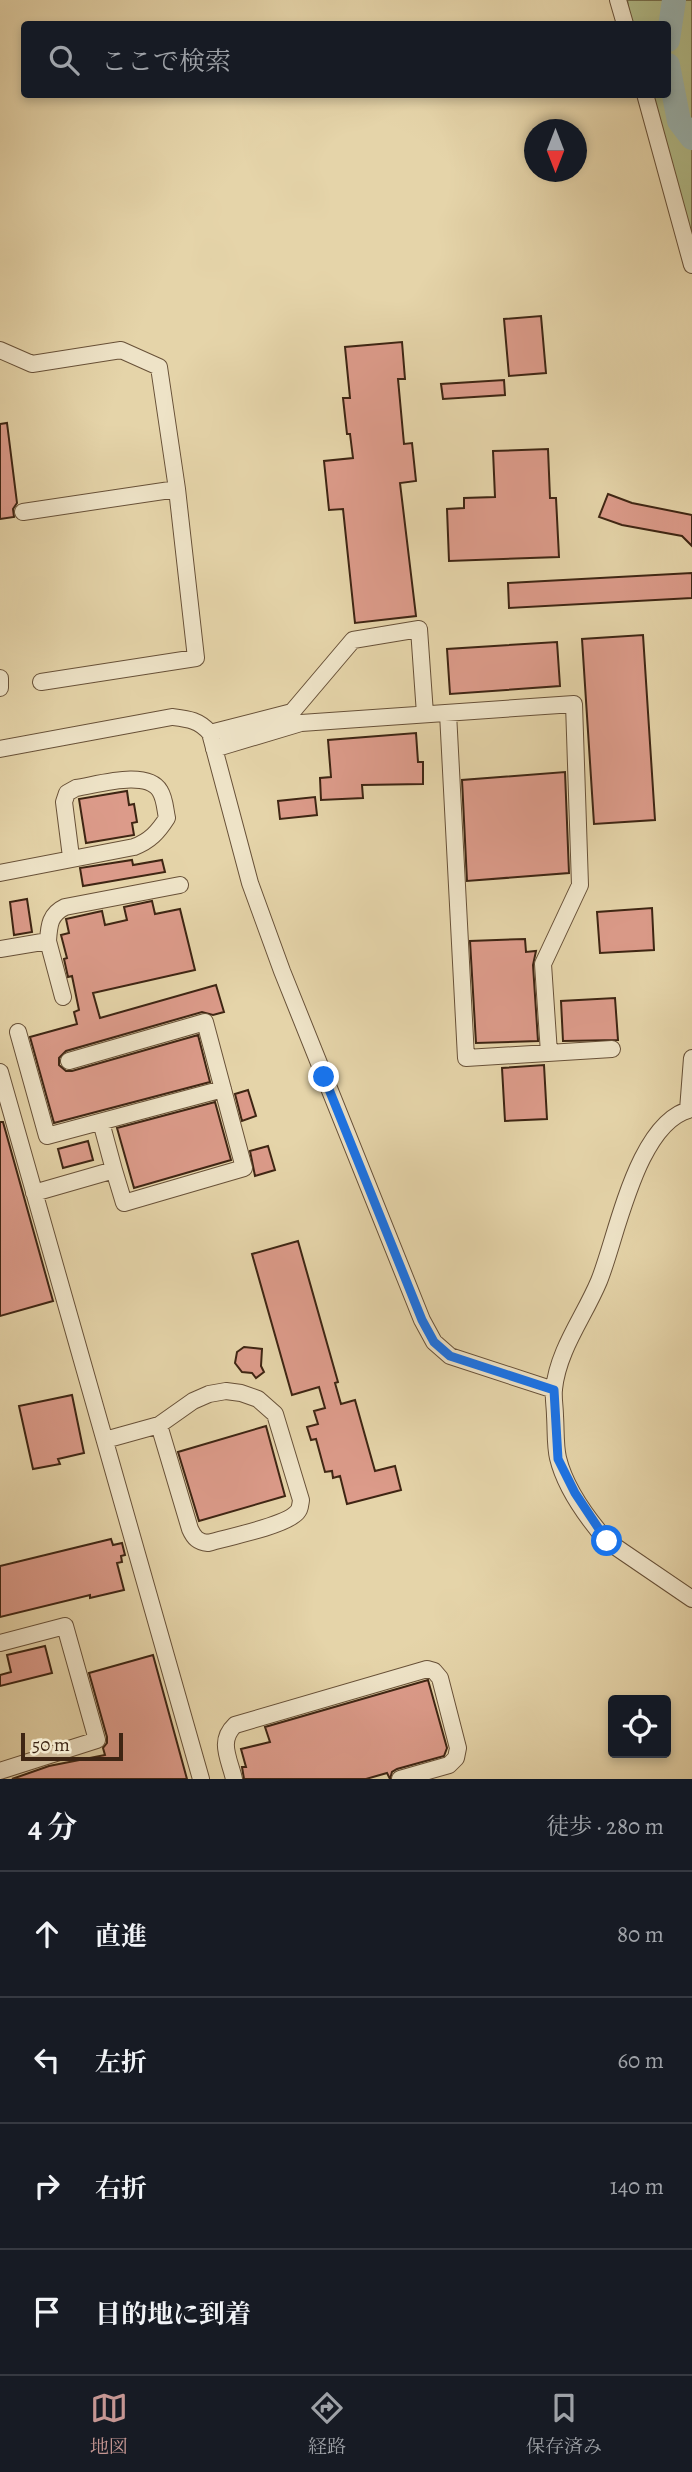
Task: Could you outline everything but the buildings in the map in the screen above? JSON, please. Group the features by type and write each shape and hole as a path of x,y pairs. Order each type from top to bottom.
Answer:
{"street":[{"path":"618,0 624,21"},
{"path":"646,98 692,265"},
{"path":"0,349 32,364 121,350 159,367 177,489 197,658 41,682"},
{"path":"23,512 177,489"},
{"path":"212,741 292,712 352,640 419,629 425,714"},
{"path":"0,678 0,688"},
{"path":"212,741 302,723 574,704 580,885 543,964 549,1052"},
{"path":"448,713 466,1058 612,1049"},
{"path":"0,749 172,717 191,719 204,725 212,741 254,895 422,1320 434,1342 450,1356 554,1390"},
{"path":"0,873 134,847 146,842 160,830 167,818 160,789 149,781 135,779 76,788 67,793 64,802 71,858"},
{"path":"62,997 48,941 49,925 56,912 65,907 180,885"},
{"path":"0,949 48,941"},
{"path":"69,1062 205,1023 244,1168 124,1203 101,1122"},
{"path":"18,1032 47,1136 223,1089"},
{"path":"692,1058 690,1110 682,1111 665,1125 636,1169 598,1282 578,1319 558,1368 554,1390 558,1459 597,1530 607,1541 692,1599"},
{"path":"0,1072 201,1779"},
{"path":"34,1193 114,1170"},
{"path":"104,1440 159,1425 192,1401 209,1394 226,1391 241,1393 258,1399 275,1414 301,1500 300,1509 293,1516 281,1521 208,1543 201,1542 194,1537 190,1529 159,1425"},
{"path":"0,1643 65,1626 97,1740 0,1770"},
{"path":"234,1779 225,1744 227,1733 235,1725 427,1670 434,1671 440,1678 455,1736 458,1748 456,1758 449,1765 400,1779"}],"green space":[{"path":"627,0 692,0 692,255 641,98 671,98 671,21 630,21"}],"waterway":[{"path":"671,21 674,0"},
{"path":"671,80 679,121 692,138"}],"route":[{"path":"324,1077 422,1320 434,1342 450,1356 554,1390 558,1459 597,1530 607,1541"}]}
